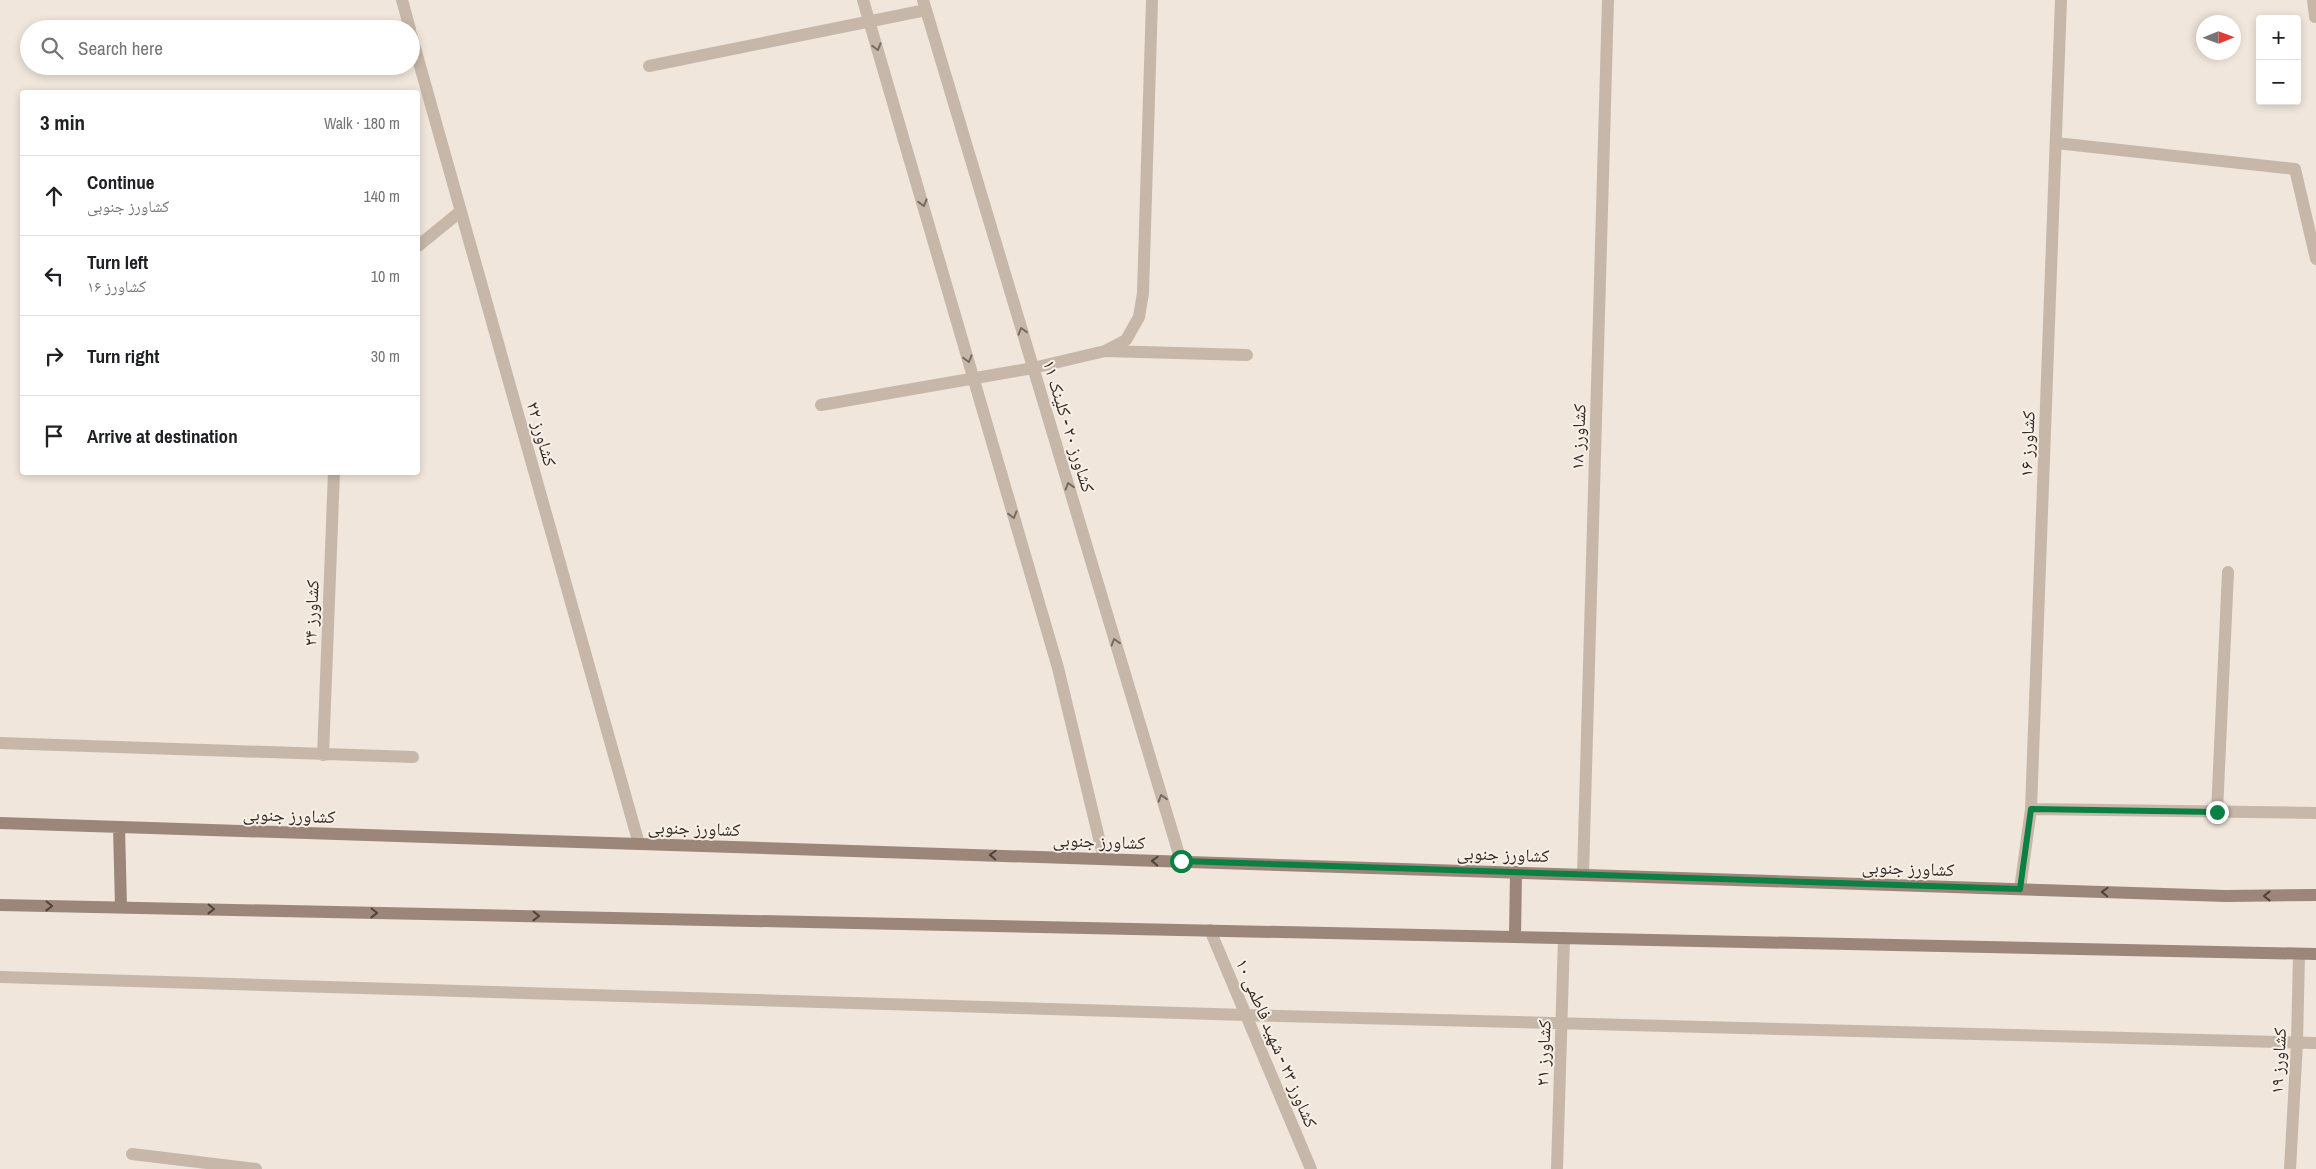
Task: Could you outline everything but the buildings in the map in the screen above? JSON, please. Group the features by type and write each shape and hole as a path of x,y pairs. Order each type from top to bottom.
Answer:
{"main road":[{"name":"کشاورز جنوبی","path":"0,823 2226,896 2316,895"},
{"path":"119,826 121,907"},
{"path":"1516,872 1516,937"},
{"path":"0,905 2316,954"}],"street":[{"path":"402,0 408,20"},
{"path":"863,0 1058,668 1104,859"},
{"path":"1105,352 1126,340 1138,317 1143,293 1152,0"},
{"name":"کشاورز ۱۸","path":"1583,875 1608,0"},
{"name":"کشاورز ۱۶","path":"2020,889 2031,809 2061,0"},
{"path":"2313,0 2315,17"},
{"path":"649,66 870,21 924,5"},
{"name":"کشاورز ۲۰ - کلینک ۱۱","path":"924,5 1181,861"},
{"name":"کشاورز ۲۲","path":"420,66 639,844"},
{"path":"2056,143 2295,169 2316,259"},
{"path":"420,244 461,211"},
{"path":"821,406 1033,368 1105,352 1247,355"},
{"name":"کشاورز ۲۴","path":"323,755 334,475"},
{"path":"2217,812 2228,572"},
{"path":"0,743 412,757"},
{"path":"2031,809 2316,813"},
{"name":"کشاورز ۲۳ - شهید فاطمی ۱۰","path":"1210,930 1311,1169"},
{"name":"کشاورز ۲۱","path":"1557,1169 1564,938"},
{"name":"کشاورز ۱۹","path":"2290,1169 2297,1043 2299,954"},
{"path":"0,977 1246,1015 2316,1043"},
{"path":"132,1154 256,1169"}],"route":[{"path":"1181,861 2020,889 2031,809 2217,812"}]}
